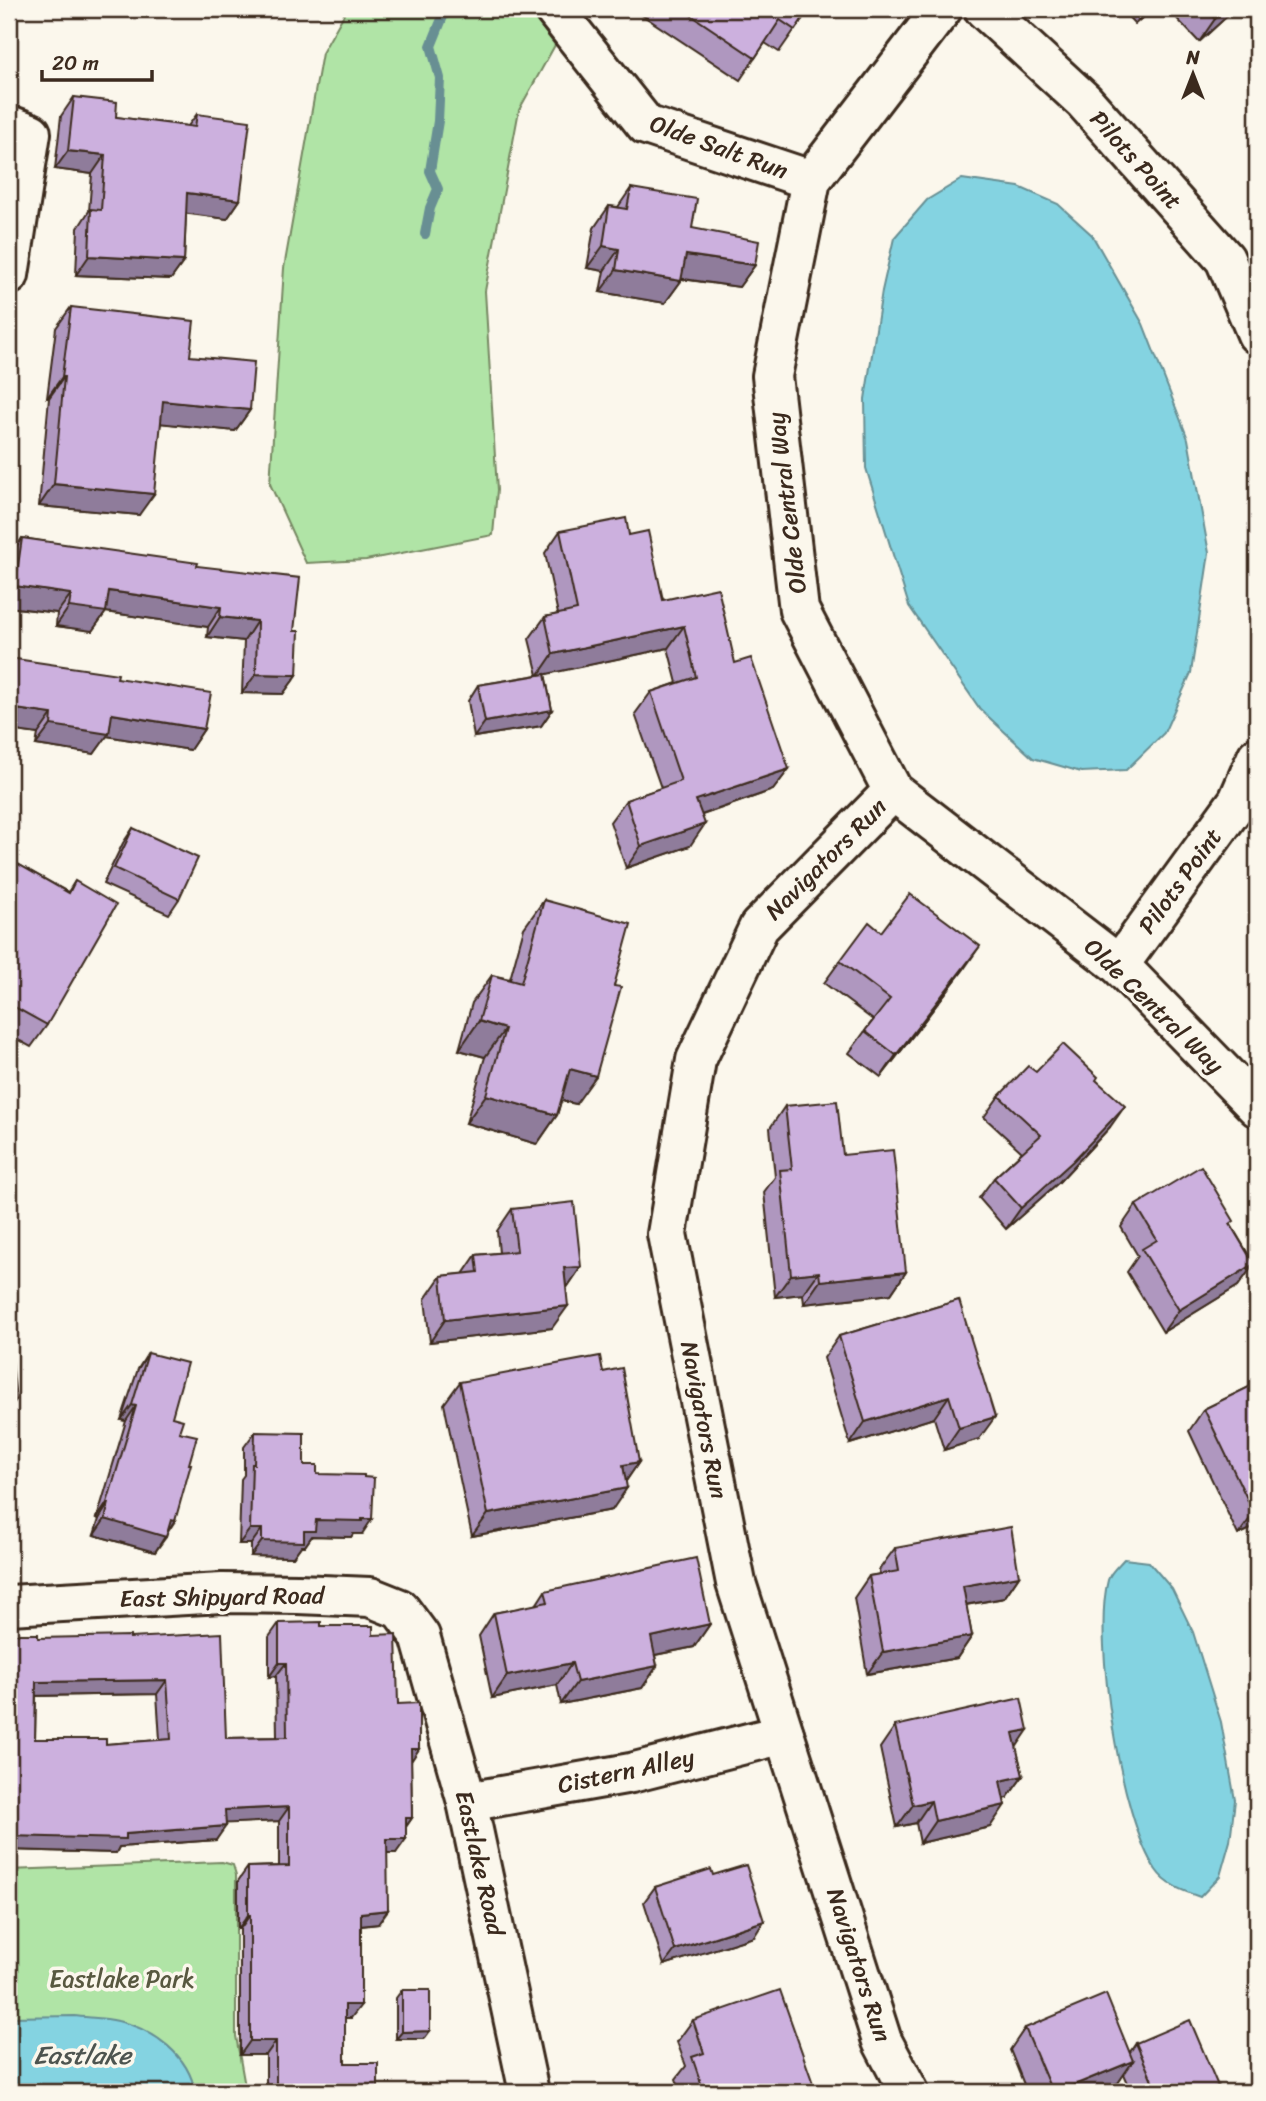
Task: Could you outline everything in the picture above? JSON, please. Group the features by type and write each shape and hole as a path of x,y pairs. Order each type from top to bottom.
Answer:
{"street":[{"name":"Olde Salt Run","path":"554,9 646,125 811,180"},
{"name":"Olde Central Way","path":"942,9 811,180 772,376 799,610 893,791 1119,965 1257,1107"},
{"name":"Pilots Point","path":"984,9 1084,101 1225,258 1257,334"},
{"path":"9,125 31,132 9,275"},
{"name":"Pilots Point","path":"1119,965 1238,801 1257,757"},
{"name":"Navigators Run","path":"893,791 759,927 696,1059 667,1234 736,1583 882,2041 909,2092"},
{"name":"East Shipyard Road","path":"9,1605 222,1593 370,1597 400,1609 421,1636"},
{"name":"Eastlake Road","path":"421,1636 467,1802 529,2092"},
{"name":"Cistern Alley","path":"467,1802 631,1773 784,1734"}],"green space":[{"path":"347,9 528,9 555,45 519,110 485,291 497,490 493,535 366,560 306,563 270,484 284,268 322,53"},
{"name":"Eastlake Park","path":"222,1862 233,1865 236,1875 236,2036 246,2092 9,2092 9,1870"}],"water":[{"path":"962,179 1019,187 1058,204 1092,235 1143,324 1188,439 1209,553 1191,673 1164,733 1126,770 1081,772 1033,758 980,709 909,606 866,468 865,399 882,291 894,238 927,200"},
{"path":"1124,1559 1149,1562 1172,1589 1193,1632 1221,1722 1235,1800 1230,1841 1220,1876 1200,1897 1170,1884 1156,1870 1143,1846 1121,1772 1107,1685 1104,1607 1109,1577"},
{"name":"Eastlake","path":"74,2016 118,2021 156,2037 177,2055 185,2066 195,2092 9,2092 9,2017"}],"building":[{"path":"682,9 809,9 795,30 780,20 755,58"},
{"path":"1205,9 1226,9 1215,19"},
{"path":"74,97 117,102 116,117 195,127 197,114 250,121 240,200 187,193 184,261 89,256 91,209 101,210 105,155 68,151"},
{"path":"631,188 697,199 692,228 759,241 755,265 686,255 681,281 616,270 619,249 603,246 609,206 627,209"},
{"path":"71,307 194,321 190,356 254,362 250,410 163,401 154,494 54,484 62,377"},
{"path":"626,518 629,535 648,531 663,600 718,588 735,663 751,658 789,769 696,800 705,824 641,846 626,800 681,781 651,692 696,677 684,626 553,654 545,617 577,610 560,531"},
{"path":"22,538 198,563 197,566 300,578 294,631 299,631 297,675 256,674 257,621 220,617 221,607 109,591 106,612 69,607 71,594 15,586"},
{"path":"9,658 118,674 117,678 211,693 204,729 112,714 109,734 51,725 52,714 9,708"},
{"path":"545,674 552,710 485,722 478,685"},
{"path":"133,828 198,858 179,899 114,868"},
{"path":"9,859 69,893 75,881 116,905 47,1025 9,1004"},
{"path":"910,894 980,946 896,1055 865,1031 890,999 840,961 869,922 881,932"},
{"path":"544,900 631,924 614,986 621,987 596,1076 570,1069 557,1115 486,1095 505,1029 479,1021 492,975 521,983"},
{"path":"1063,1044 1098,1077 1096,1080 1125,1106 1073,1161 1021,1208 994,1178 1041,1135 999,1096 1028,1066 1036,1072"},
{"path":"837,1101 843,1155 893,1150 906,1272 820,1281 819,1272 791,1275 780,1170 792,1169 785,1106"},
{"path":"1201,1166 1234,1221 1230,1224 1254,1264 1179,1310 1142,1249 1157,1240 1136,1205"},
{"path":"574,1202 581,1267 564,1268 568,1306 445,1320 441,1276 478,1272 476,1255 517,1251 512,1209"},
{"path":"959,1300 995,1417 959,1428 949,1396 865,1422 839,1336"},
{"path":"148,1353 187,1363 172,1417 183,1420 179,1432 197,1436 175,1521 171,1520 166,1537 105,1519 107,1503 136,1406 132,1405"},
{"path":"600,1356 603,1372 622,1368 639,1462 623,1465 627,1488 488,1514 460,1382"},
{"path":"12,1360 16,1400 9,1401 9,1361"},
{"path":"1257,1383 1257,1511 1254,1513 1204,1409"},
{"path":"255,1432 304,1433 304,1465 317,1465 317,1474 364,1475 374,1478 372,1519 316,1520 315,1531 304,1531 304,1542 262,1541 262,1529 250,1529"},
{"path":"1011,1527 1019,1576 963,1586 972,1636 883,1652 869,1576 899,1571 895,1548"},
{"path":"696,1558 710,1624 651,1637 657,1666 577,1682 572,1663 507,1676 494,1613 548,1602 545,1591"},
{"path":"321,1622 321,1626 373,1626 373,1635 396,1634 398,1704 419,1703 419,1749 411,1749 412,1818 406,1818 406,1839 387,1839 388,1910 361,1913 361,2005 345,2005 345,2063 378,2063 378,2092 276,2092 276,2041 250,2041 248,1867 289,1866 289,1807 225,1810 226,1826 126,1834 126,1839 9,1836 9,1634 38,1634 38,1638 130,1638 222,1633 226,1738 287,1737 286,1663 279,1663 279,1623","holes":["167,1680 171,1739 106,1744 106,1739 35,1739 36,1682"]},
{"path":"1021,1698 1028,1730 1013,1733 1023,1776 1000,1781 1005,1805 935,1821 931,1801 913,1805 895,1726"},
{"path":"746,1865 764,1921 675,1950 655,1887 711,1869 713,1875"},
{"path":"402,1990 430,1990 430,2031 402,2032"},
{"path":"780,1990 816,2092 704,2092 692,2057 704,2053 693,2020"},
{"path":"1106,1994 1133,2061 1052,2092 1025,2028"},
{"path":"1190,2020 1218,2086 1203,2092 1157,2092 1136,2043"},
{"path":"627,2086 630,2092 613,2092"}],"waterway":[{"path":"425,234 430,208 438,189 430,171 438,121 440,78 431,46 446,9"}]}
